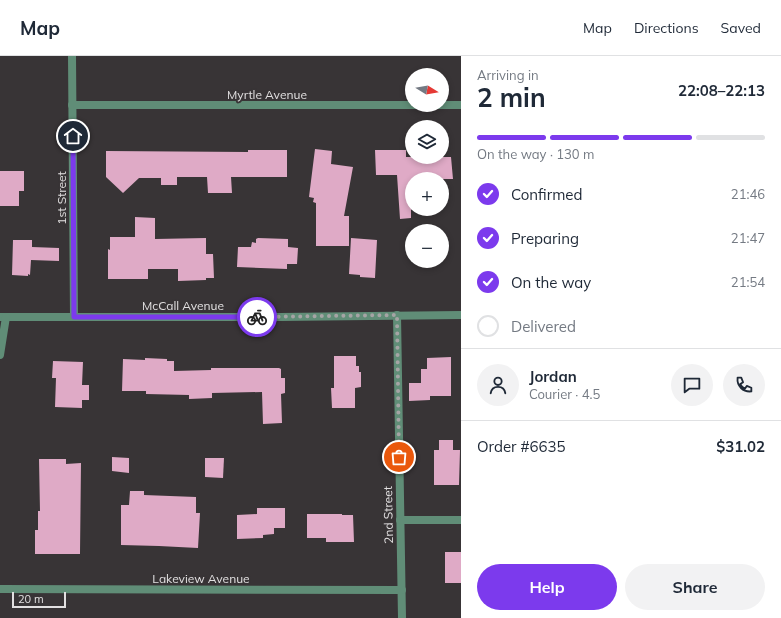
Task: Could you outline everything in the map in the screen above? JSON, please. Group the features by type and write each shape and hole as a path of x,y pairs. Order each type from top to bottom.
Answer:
{"street":[{"name":"1st Street","path":"72,56 74,317"},
{"name":"Myrtle Avenue","path":"72,105 461,105"},
{"name":"2nd Street","path":"397,315 402,618"},
{"name":"McCall Avenue","path":"3,317 280,317 461,315"},
{"path":"0,355 3,317"},
{"path":"400,520 461,520"},
{"name":"Lakeview Avenue","path":"0,589 402,590"}],"building":[{"path":"315,149 332,151 331,164 353,167 344,216 349,216 349,246 316,246 316,203 313,202 314,198 309,197"},
{"path":"248,150 287,150 287,177 231,177 232,193 208,193 207,177 177,177 177,185 161,185 161,178 139,178 123,193 106,177 106,151 248,152"},
{"path":"375,150 405,150 405,164 449,164 449,157 451,157 453,179 449,179 449,172 405,172 405,216 411,216 411,218 400,219 397,175 376,175"},
{"path":"0,171 24,171 24,191 19,191 19,206 0,206"},
{"path":"135,217 155,218 155,239 206,238 206,254 213,254 214,278 206,278 206,280 178,281 178,269 148,269 148,279 108,279 108,249 110,250 110,237 135,237"},
{"path":"351,238 377,240 375,278 360,277 360,275 349,274"},
{"path":"256,239 288,239 288,247 298,248 297,264 287,264 287,269 237,267 238,247 251,247 252,242 256,243"},
{"path":"13,240 32,240 32,247 59,248 59,261 31,260 30,275 12,275"},
{"path":"334,356 356,356 356,366 359,366 359,372 361,372 361,387 355,388 355,408 332,408 331,388 334,388"},
{"path":"451,357 451,396 430,396 430,400 409,401 409,383 421,383 421,369 427,369 427,358"},
{"path":"145,358 167,359 167,361 174,361 174,371 211,370 211,368 279,368 281,369 281,378 285,378 285,393 281,394 282,423 263,424 262,392 212,393 212,398 189,399 189,395 146,394 146,391 122,391 123,359 145,360"},
{"path":"53,361 83,362 82,385 89,385 89,400 82,400 82,408 55,407 56,378 52,378"},
{"path":"439,440 453,440 453,450 460,450 459,485 434,485 434,450 439,450"},
{"path":"112,457 129,458 129,473 112,471"},
{"path":"205,458 224,458 223,478 205,477"},
{"path":"39,459 66,459 66,464 81,463 80,554 35,554 35,530 38,530 38,511 40,511"},
{"path":"130,491 144,491 144,495 196,497 196,513 200,513 198,548 121,545 121,505 129,505"},
{"path":"257,508 285,508 285,528 274,528 274,534 263,535 263,538 237,539 237,515 257,514"},
{"path":"307,514 353,515 354,542 326,542 326,538 307,538"},
{"path":"445,552 461,552 461,583 445,583"}],"way so far":[{"path":"257,317 397,315 399,457"}],"route":[{"path":"73,136 74,317 257,317"}]}
